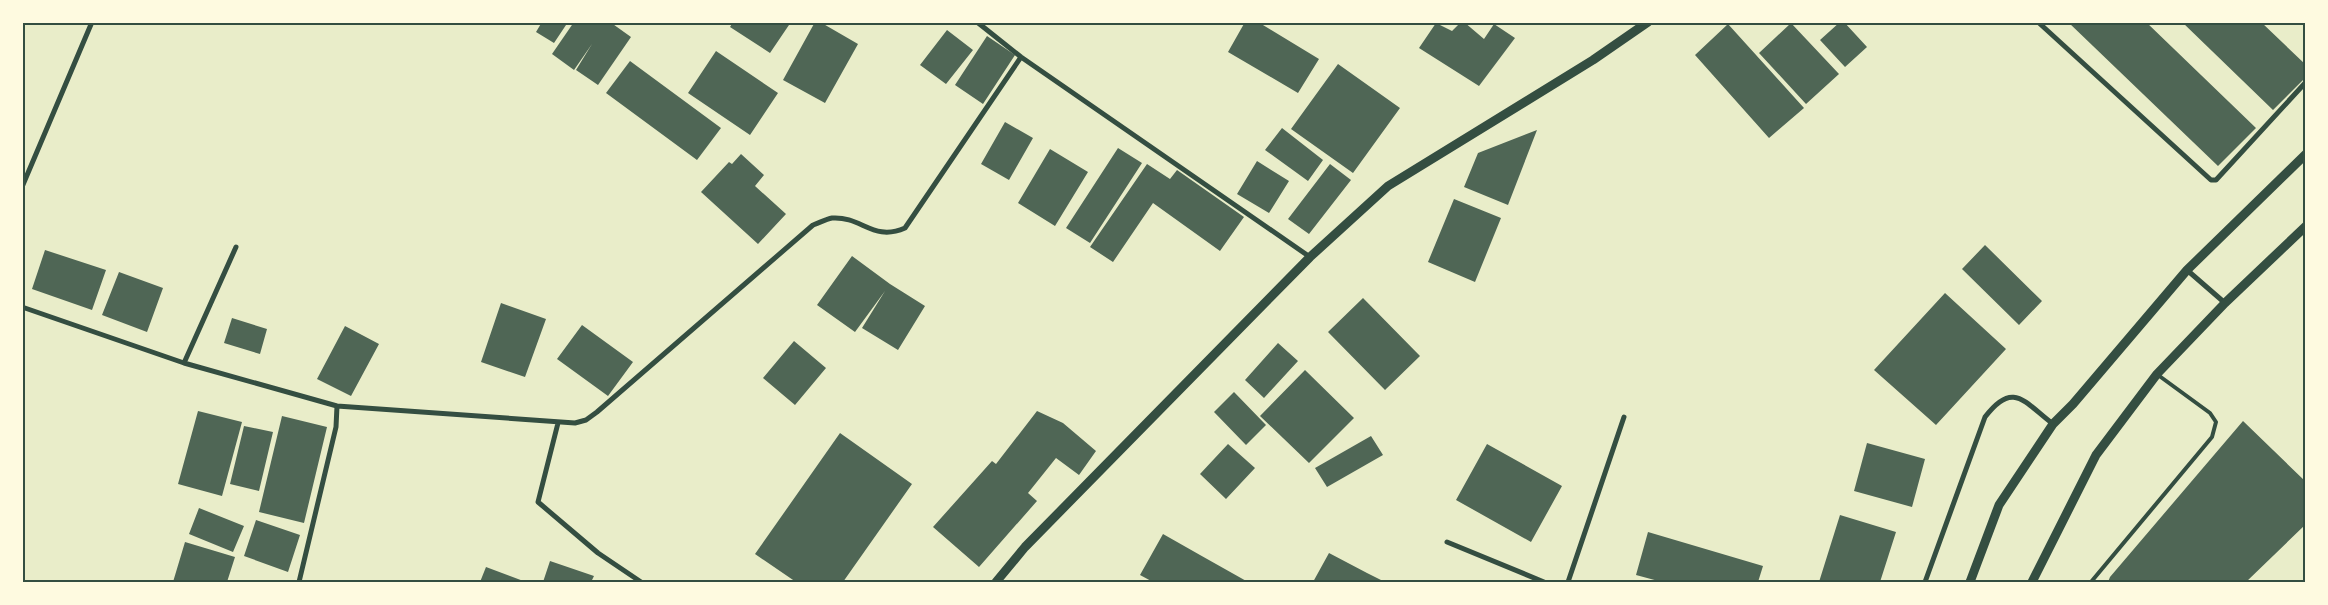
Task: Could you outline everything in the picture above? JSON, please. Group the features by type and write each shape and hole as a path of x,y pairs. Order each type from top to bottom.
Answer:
{"street":[{"path":"22,187 92,22"},
{"path":"977,22 1021,57 1310,257"},
{"path":"996,582 1025,547 1310,257 1388,186 1593,60 1648,22"},
{"path":"2038,22 2214,181 2306,82"},
{"path":"22,307 184,363 337,406 575,423 586,420 597,412 813,225 831,218 846,219 879,232 892,234 905,228 1021,57"},
{"path":"1970,582 1999,505 2053,424 2073,404 2187,270 2306,154"},
{"path":"2032,582 2096,455 2157,374 2225,303 2306,226"},
{"path":"184,363 236,247"},
{"path":"2187,270 2225,303"},
{"path":"1926,582 1985,417 1996,403 2006,396 2019,397 2053,424"},
{"path":"299,582 336,427 337,406"},
{"path":"1568,582 1624,417"},
{"path":"558,423 538,502 598,554 642,582"},
{"path":"1447,542 1544,582"}],"lane":[{"path":"2091,582 2212,437 2216,422 2210,413 2157,374"}],"building":[{"path":"542,22 568,22 554,43 536,32"},
{"path":"574,22 610,22 631,37 598,85 576,70 592,44 574,70 552,54"},
{"path":"733,22 791,22 770,53 730,27"},
{"path":"815,22 820,22 858,44 825,103 783,80"},
{"path":"1245,22 1258,22 1319,59 1298,93 1228,52"},
{"path":"1461,22 1464,22 1484,39 1494,24 1515,38 1479,86 1419,48 1436,23 1452,31"},
{"path":"1840,22 1844,22 1867,47 1845,67 1820,40"},
{"path":"2068,22 2146,22 2256,128 2218,166"},
{"path":"2182,22 2261,22 2306,65 2306,77 2273,110"},
{"path":"1791,23 1839,74 1806,104 1759,53"},
{"path":"1728,24 1804,108 1769,138 1695,55"},
{"path":"947,30 973,50 946,84 920,65"},
{"path":"987,36 1015,55 983,104 955,85"},
{"path":"716,51 778,93 750,135 688,93"},
{"path":"630,61 721,128 697,160 606,93"},
{"path":"1338,64 1400,108 1353,173 1291,129"},
{"path":"1005,122 1033,138 1009,180 981,164"},
{"path":"1282,128 1323,160 1308,181 1265,150"},
{"path":"1537,130 1508,205 1464,187 1478,153"},
{"path":"1118,148 1142,163 1090,243 1066,228"},
{"path":"1050,149 1088,172 1055,226 1018,203"},
{"path":"741,154 764,175 755,186 786,214 758,244 701,192 729,162 732,164"},
{"path":"1257,161 1289,181 1269,213 1237,194"},
{"path":"1147,164 1170,179 1177,170 1244,217 1220,251 1153,203 1113,262 1090,247"},
{"path":"1330,164 1351,180 1309,234 1288,219"},
{"path":"1454,199 1501,218 1475,282 1428,262"},
{"path":"1985,245 2042,301 2019,325 1962,269"},
{"path":"45,250 106,270 92,310 32,289"},
{"path":"852,256 890,284 925,306 898,350 862,328 885,291 855,332 817,305"},
{"path":"119,272 163,288 147,332 102,315"},
{"path":"1945,293 2006,349 1936,425 1874,370"},
{"path":"1363,298 1420,356 1385,390 1328,332"},
{"path":"501,303 546,319 525,377 481,362"},
{"path":"232,318 267,329 260,354 224,343"},
{"path":"582,325 633,362 608,396 557,359"},
{"path":"345,326 379,344 351,396 317,379"},
{"path":"794,341 826,368 795,405 763,378"},
{"path":"1278,343 1298,361 1264,398 1245,380"},
{"path":"1305,370 1354,418 1309,463 1260,416"},
{"path":"1234,392 1266,425 1246,445 1214,412"},
{"path":"198,411 242,422 222,496 178,484"},
{"path":"1037,411 1063,423 1096,451 1079,475 1056,458 1028,493 1037,501 979,567 933,527 992,461 996,464"},
{"path":"282,416 327,427 304,523 259,512"},
{"path":"2243,421 2306,482 2306,524 2246,582 2108,582 2110,577"},
{"path":"244,426 273,432 259,491 230,484"},
{"path":"840,433 912,484 843,582 796,582 755,554"},
{"path":"1371,436 1383,455 1327,487 1315,468"},
{"path":"1867,443 1925,459 1912,507 1854,491"},
{"path":"1228,444 1255,468 1226,499 1200,474"},
{"path":"1487,444 1562,486 1531,542 1456,500"},
{"path":"199,508 244,526 233,552 189,534"},
{"path":"1840,515 1896,532 1880,582 1819,582"},
{"path":"256,520 300,535 288,572 244,556"},
{"path":"1648,532 1763,566 1758,582 1662,582 1636,575"},
{"path":"1163,534 1248,582 1153,582 1140,575"},
{"path":"185,542 235,557 227,582 173,582"},
{"path":"1329,553 1367,573 1385,582 1313,582"},
{"path":"550,561 594,576 591,582 543,582"},
{"path":"486,567 526,582 480,582"}]}
